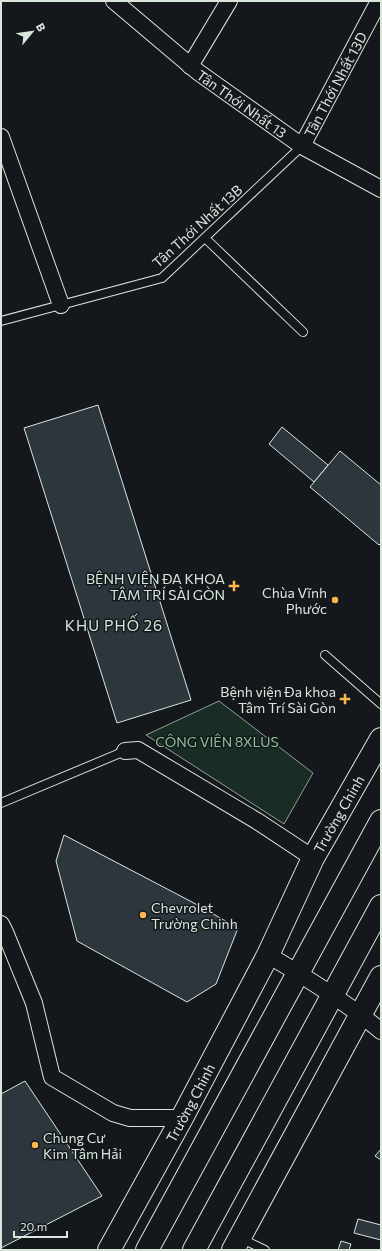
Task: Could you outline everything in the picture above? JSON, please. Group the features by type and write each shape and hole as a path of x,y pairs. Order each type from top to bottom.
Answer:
{"main road":[{"name":"Trường Chinh","path":"109,1250 182,1118 268,955 313,858 381,739"},
{"path":"147,1250 381,821"},
{"path":"194,1250 381,906"},
{"path":"236,1244 381,977"}],"street":[{"name":"Tân Thới Nhất 13","path":"114,1 190,66 302,146 381,189"},
{"path":"190,66 229,1"},
{"name":"Tân Thới Nhất 13D","path":"302,146 373,18 379,1"},
{"path":"1,137 62,305"},
{"path":"125,751 138,750 257,820 313,858"},
{"path":"1,924 6,932 34,1003 52,1077 113,1113 130,1118 182,1118"},
{"path":"268,955 333,995 361,1014 381,1031"}],"lane":[{"name":"Tân Thới Nhất 13B","path":"1,321 162,278 302,146"},
{"path":"205,238 303,332"},
{"path":"325,655 381,704"},
{"path":"1,803 125,751"},
{"path":"236,1244 265,1250"}],"green space":[{"name":"CÔNG VIÊN 8XLUS","path":"219,701 313,773 284,824 146,735"}],"building":[{"path":"98,405 191,700 117,723 24,428"},
{"path":"282,427 328,465 314,482 269,444"},
{"path":"340,451 381,485 381,543 379,545 310,487"},
{"name":"Chevrolet Trường Chinh","path":"64,835 192,902 238,928 216,984 187,1002 77,941 56,861"},
{"name":"Chung Cư Kim Tâm Hải","path":"25,1081 102,1196 1,1248 1,1094"},
{"path":"381,1149 381,1160 375,1156"},
{"path":"358,1219 381,1225 381,1240 354,1233"},
{"path":"341,1241 351,1244 349,1250 338,1250"}],"place":[{"name":"BỆNH VIỆN ĐA KHOA TÂM TRÍ SÀI GÒN","path":"234,586"},
{"name":"Chùa Vĩnh Phước","path":"335,600"},
{"name":"Bệnh viện Đa khoa Tâm Trí Sài Gòn","path":"345,699"},
{"name":"Chevrolet Trường Chinh","path":"143,915"},
{"name":"Chung Cư Kim Tâm Hải","path":"35,1145"}],"district":[{"name":"KHU PHỐ 26","path":"114,625"}]}
